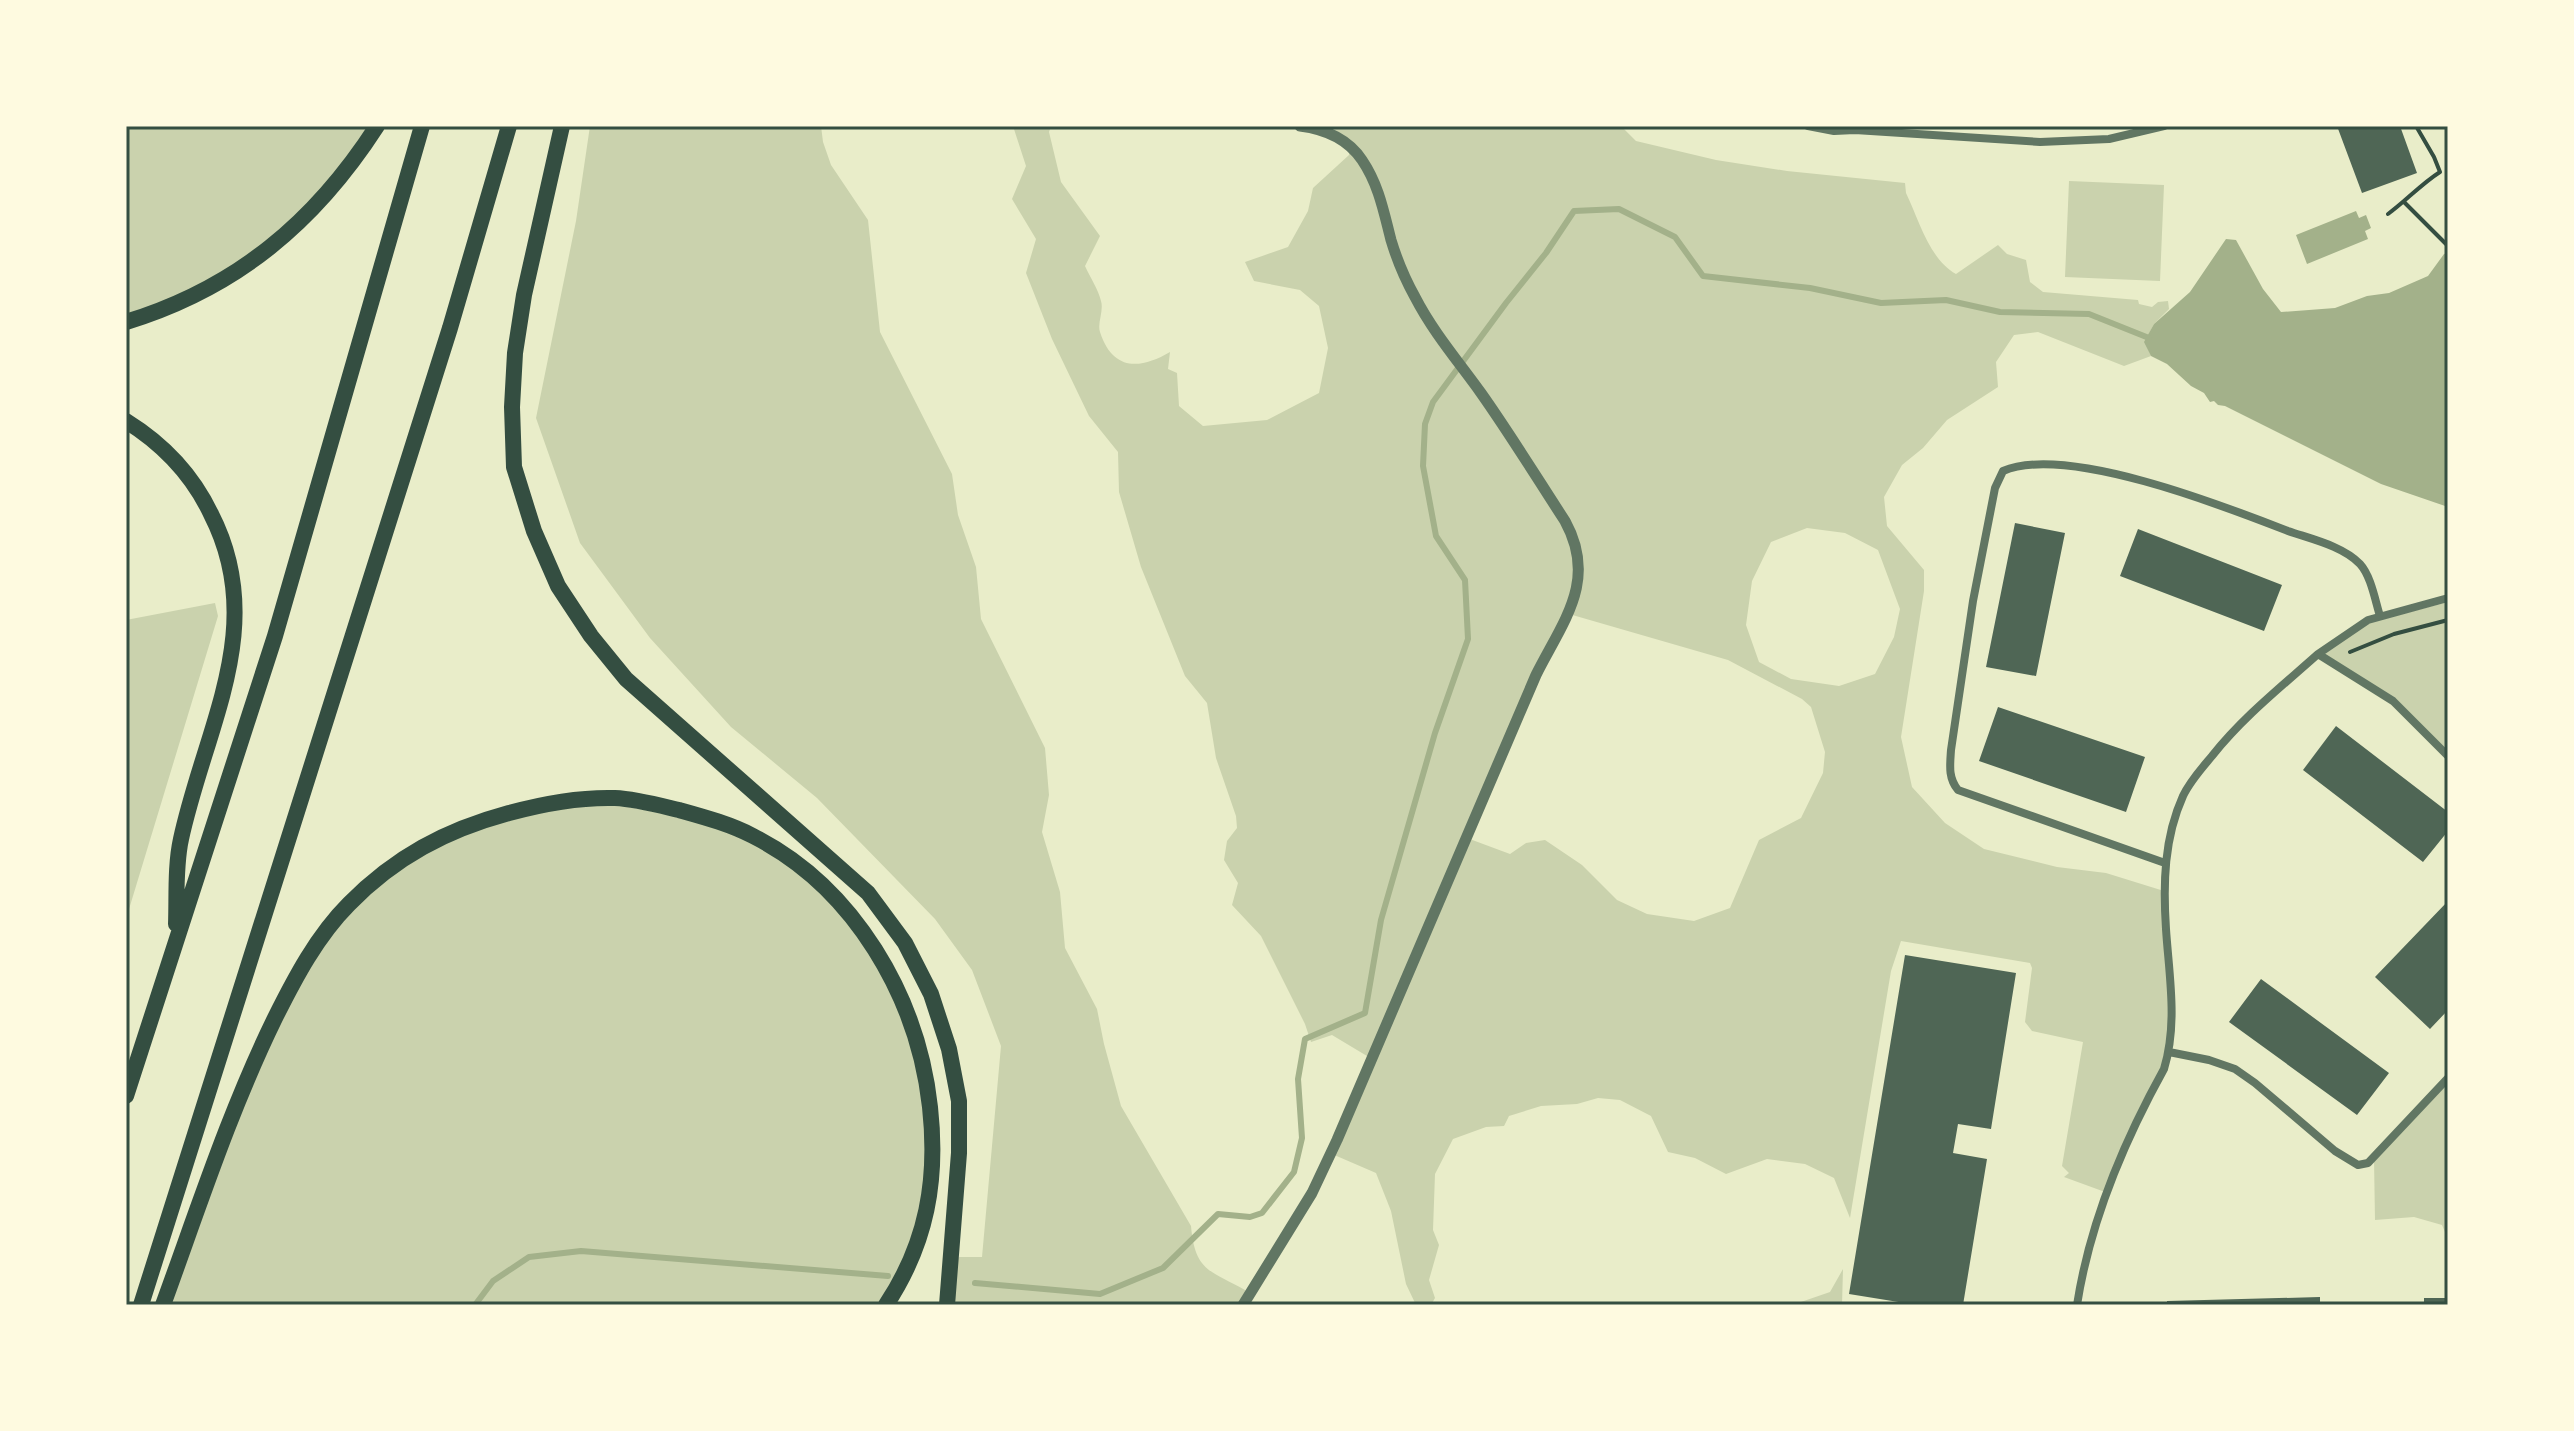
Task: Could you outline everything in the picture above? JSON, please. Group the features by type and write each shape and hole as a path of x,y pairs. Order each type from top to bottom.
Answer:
{"highway":[{"path":"126,322 198,293 282,240 317,207 353,164 377,126"},
{"path":"126,1096 275,636 422,126"},
{"path":"141,1305 450,328 509,126"},
{"path":"562,126 524,295 515,353 512,407 514,467 534,531 558,586 591,636 626,679 868,893 905,943 931,994 949,1049 959,1101 959,1153 947,1305"},
{"path":"126,421 164,449 200,491 221,532 236,592 228,676 180,841 174,947"},
{"path":"163,1305 261,1048 305,961 348,904 405,857 446,834 529,807 616,798 709,818 753,836 788,858 825,888 861,929 892,976 916,1034 927,1084 934,1144 930,1198 916,1248 886,1305"}],"street":[{"path":"1243,1305 1312,1193 1337,1140 1536,675 1560,632 1579,577 1578,554 1572,535 1522,454 1426,318 1403,274 1383,205 1361,158 1349,145 1334,136 1300,126"},
{"path":"1808,126 1834,131 2040,142 2109,139 2164,126"},
{"path":"2165,863 1958,790 1953,783 1951,750 1973,601 1995,488 2003,471 2032,463 2135,478 2264,521 2346,553 2362,566 2380,616"},
{"path":"2077,1305 2096,1218 2110,1179 2164,1069 2169,1052 2172,1014 2164,902 2165,863 2183,796 2198,772 2232,732 2273,691 2342,636 2380,616 2448,598"},
{"path":"2318,654 2393,701 2448,756"},
{"path":"2169,1052 2235,1069 2335,1151 2358,1165 2368,1163 2448,1078"}],"path":[{"path":"2388,214 2431,176 2440,172 2416,126"},
{"path":"2404,202 2448,246"},
{"path":"2350,652 2394,634 2448,620"}],"shaded area":[{"path":"126,126 377,126 278,244 126,323"},
{"path":"590,126 821,126 831,165 868,220 880,332 952,474 958,515 976,567 981,619 1045,748 1049,795 1042,832 1060,892 1065,948 1097,1009 1121,1106 1191,1226 1200,1261 1213,1273 1249,1294 1243,1305 951,1305 957,1260 959,1257 982,1257 1001,1046 972,970 935,919 817,798 731,727 650,638 580,543 536,418 576,221"},
{"path":"1013,126 1051,126 1049,132 1061,182 1100,236 1085,266 1101,301 1099,328 1106,345 1112,354 1129,363 1149,362 1170,352 1168,369 1177,373 1179,406 1203,426 1267,420 1319,393 1328,348 1319,306 1300,290 1254,281 1245,262 1288,247 1308,211 1313,188 1349,155 1349,151 1327,133 1328,126 1621,126 1636,141 1716,160 1905,183 1906,193 1932,249 1956,274 1998,245 2007,254 2026,260 2030,282 2043,292 2138,300 2139,304 2152,307 2158,302 2168,301 2169,309 2154,324 2145,342 2151,356 2124,366 2038,332 2014,335 1996,362 1998,387 1947,420 1923,448 1902,465 1884,497 1887,526 1924,570 1924,591 1901,737 1912,787 1945,823 1984,849 2057,867 2106,873 2164,891 2171,1000 2169,1054 2105,1192 2064,1177 2069,1173 2062,1166 2083,1042 2032,1031 2025,1022 2032,968 2030,963 1901,941 1891,971 1850,1218 1834,1178 1805,1164 1767,1159 1726,1174 1695,1158 1668,1152 1651,1116 1620,1100 1598,1098 1577,1104 1541,1106 1509,1116 1504,1126 1486,1127 1453,1139 1435,1174 1433,1230 1439,1245 1429,1280 1435,1298 1431,1305 1416,1305 1406,1284 1391,1211 1376,1173 1332,1154 1370,1061 1367,1056 1332,1035 1311,1042 1261,936 1232,905 1238,883 1224,860 1227,841 1237,828 1236,816 1216,758 1207,703 1185,676 1141,567 1119,492 1118,452 1089,416 1052,339 1026,273 1036,239 1012,199 1026,166","holes":["1807,528 1845,533 1878,550 1900,609 1894,637 1875,674 1839,686 1791,679 1759,662 1746,625 1752,581 1771,542","1569,614 1728,660 1802,699 1811,707 1825,752 1823,773 1801,818 1759,840 1730,908 1694,921 1647,914 1617,900 1582,865 1545,840 1526,843 1510,854 1467,838"]},
{"path":"2069,181 2164,185 2160,281 2065,277"},
{"path":"2356,211 2359,218 2366,215 2371,228 2365,231 2368,239 2307,264 2296,235"},
{"path":"2226,239 2236,240 2263,289 2281,312 2335,308 2367,296 2389,293 2428,276 2448,253 2448,507 2381,484 2225,406 2210,402 2204,393 2191,386 2167,364 2151,356 2144,342 2154,324 2190,292"},
{"path":"2448,602 2448,757 2395,704 2322,652 2364,624"},
{"path":"215,603 218,616 126,919 126,620"},
{"path":"588,799 727,826 814,880 891,973 929,1109 925,1196 919,1221 895,1285 881,1305 164,1305 255,1060 297,978 371,883 455,828"},
{"path":"2448,1080 2448,1239 2442,1225 2414,1217 2375,1220 2374,1159"},
{"path":"1843,1269 1842,1305 1769,1305 1798,1303 1830,1292"}],"building":[{"path":"2337,126 2400,126 2417,173 2362,193"},
{"path":"2015,523 2065,533 2036,676 1986,667"},
{"path":"2138,529 2282,585 2264,631 2120,576"},
{"path":"1998,707 2145,757 2126,812 1979,761"},
{"path":"2336,726 2448,812 2448,831 2423,862 2303,770"},
{"path":"2448,901 2448,1010 2430,1029 2375,977"},
{"path":"1905,955 2016,973 1991,1129 1958,1124 1953,1153 1987,1159 1963,1305 1917,1305 1849,1294"},
{"path":"2261,979 2389,1073 2357,1115 2229,1022"},
{"path":"2320,1297 2320,1305 2167,1305 2167,1301"},
{"path":"2424,1298 2448,1298 2448,1305 2424,1305"}],"waterway":[{"path":"975,1283 1100,1294 1163,1268 1218,1214 1250,1217 1262,1213 1294,1172 1302,1138 1298,1079 1305,1039 1365,1013 1381,920 1435,733 1468,639 1465,580 1436,536 1423,466 1425,424 1433,402 1546,253 1574,211 1619,209 1675,237 1703,276 1810,288 1881,303 1946,300 2000,312 2089,314 2149,338"},
{"path":"475,1305 493,1281 529,1257 581,1251 888,1276"}]}
